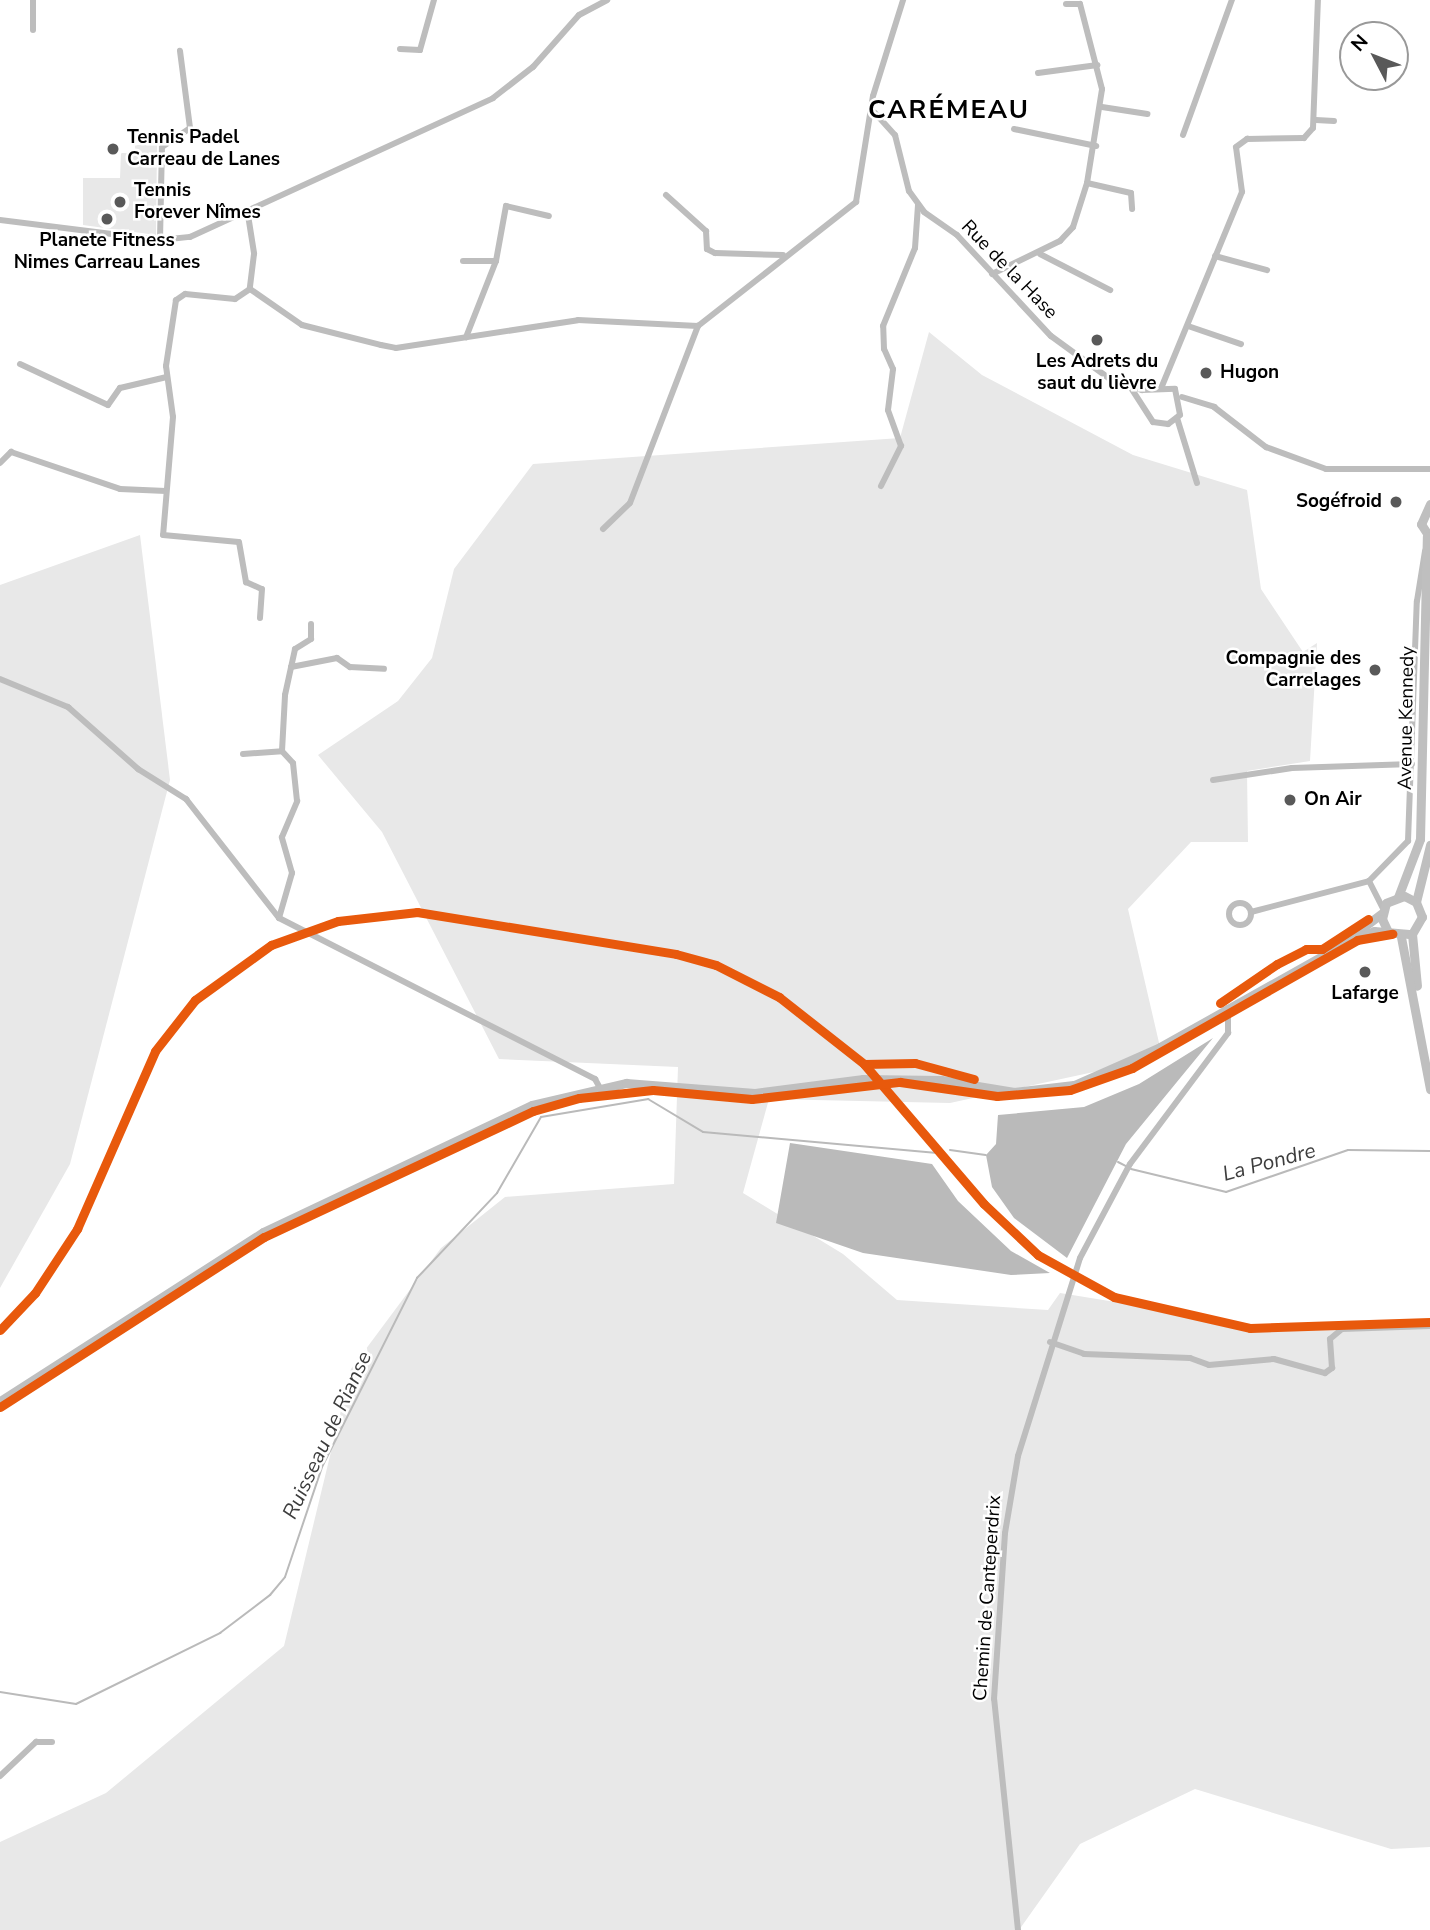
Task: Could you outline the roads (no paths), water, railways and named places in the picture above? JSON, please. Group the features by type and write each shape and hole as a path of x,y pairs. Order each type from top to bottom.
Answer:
{"main road":[{"name":"Avenue Kennedy","path":"1343,945 1395,898 1420,839 1428,540 1422,517 1430,504"},
{"path":"0,1401 263,1232 431,1149 551,1099 600,1088 641,1085 770,1092 915,1078 1046,1090 1097,1078 1367,932 1388,932 1401,937 1412,934 1426,922 1416,902 1430,845"},
{"path":"1395,898 1416,902"},
{"path":"1382,911 1388,932"},
{"path":"1412,934 1416,991 1430,1089"},
{"path":"1401,937 1416,991"}],"street":[{"path":"33,0 33,30"},
{"path":"400,49 420,50 434,0"},
{"path":"0,220 160,240 190,237 248,215 493,98 533,67 579,15 607,0"},
{"path":"603,529 630,503 698,326 783,255 856,202 874,113 873,96 903,0"},
{"path":"1182,135 1232,0"},
{"path":"1162,386 1172,372 1242,192 1236,147 1247,139 1304,138 1316,120 1318,0"},
{"path":"992,274 1040,254 1073,227 1087,183 1102,107 1097,65 1080,2 1066,4"},
{"path":"160,240 162,147 190,128 180,51"},
{"path":"1038,73 1097,65"},
{"path":"1102,107 1147,114"},
{"name":"Rue de la Hase","path":"874,113 899,143 918,205 992,274 1051,336 1131,387"},
{"path":"1316,120 1334,121"},
{"path":"1014,129 1096,146"},
{"path":"1087,183 1131,193 1132,209"},
{"path":"666,195 706,231 707,249 783,255"},
{"path":"881,486 901,446 888,410 893,369 884,349 883,326 915,248 918,205"},
{"path":"466,337 496,261 506,206 548,216"},
{"path":"248,215 254,254 250,289 235,299 180,295 167,343 167,377 173,417 163,536 239,542 246,582 262,589 260,618"},
{"path":"1040,254 1110,290"},
{"path":"1215,256 1267,270"},
{"path":"463,261 496,261"},
{"path":"250,289 302,325 381,345 466,337 578,320 698,326"},
{"path":"1188,326 1241,344"},
{"path":"20,364 108,405 120,388 167,377"},
{"path":"1172,372 1175,390"},
{"path":"1131,387 1153,389 1162,386 1175,390 1182,397 1214,407 1266,447 1326,469 1430,469"},
{"path":"1131,387 1153,422 1168,424 1178,431"},
{"path":"1144,405 1153,389"},
{"path":"1182,397 1183,409"},
{"path":"1168,424 1177,418 1183,409 1198,403"},
{"path":"1177,418 1178,431 1197,483"},
{"path":"0,463 10,452 120,489 166,491"},
{"path":"1251,912 1368,881 1408,841 1419,565 1428,540"},
{"path":"279,918 292,873 282,837 297,801 293,763 282,751 291,667 297,646 311,639 311,624"},
{"path":"291,667 337,658 350,667 384,669"},
{"path":"0,679 68,706 138,769 186,799 279,918 581,1072 600,1088"},
{"path":"243,754 282,751"},
{"path":"1213,780 1292,768 1412,764"},
{"path":"1368,881 1377,894 1382,911"},
{"path":"1377,894 1395,898"},
{"name":"Chemin de Canteperdrix","path":"1018,1930 994,1699 1008,1501 1050,1342 1080,1258 1128,1166 1230,1028 1224,1008"},
{"path":"581,1072 590,1090"},
{"path":"1050,1342 1084,1354 1190,1358 1209,1365 1274,1359 1325,1373 1332,1368 1330,1339 1342,1329 1430,1326"},
{"path":"0,1776 36,1742 52,1742"}],"waterway":[{"name":"Ruisseau de Rianse","path":"0,1692 76,1704 220,1633 270,1595 285,1577 322,1467 417,1278 497,1193 541,1117 648,1099 703,1132 937,1153"},
{"name":"La Pondre","path":"950,1150 986,1155"},
{"name":"La Pondre","path":"1131,1169 1226,1192 1348,1150 1430,1151"},
{"name":"La Pondre","path":"1118,1162 1126,1166"}],"place":[{"name":"Tennis Padel Carreau de Lanes","path":"113,149"},
{"name":"Tennis Forever Nîmes","path":"120,202"},
{"name":"Planete Fitness Nimes Carreau Lanes","path":"107,219"},
{"name":"Les Adrets du saut du lièvre","path":"1097,340"},
{"name":"Hugon","path":"1206,373"},
{"name":"Sogéfroid","path":"1396,502"},
{"name":"Compagnie des Carrelages","path":"1375,670"},
{"name":"On Air","path":"1290,800"},
{"name":"Lafarge","path":"1365,972"}],"district":[{"name":"CARÉMEAU","path":"949,110"}]}
